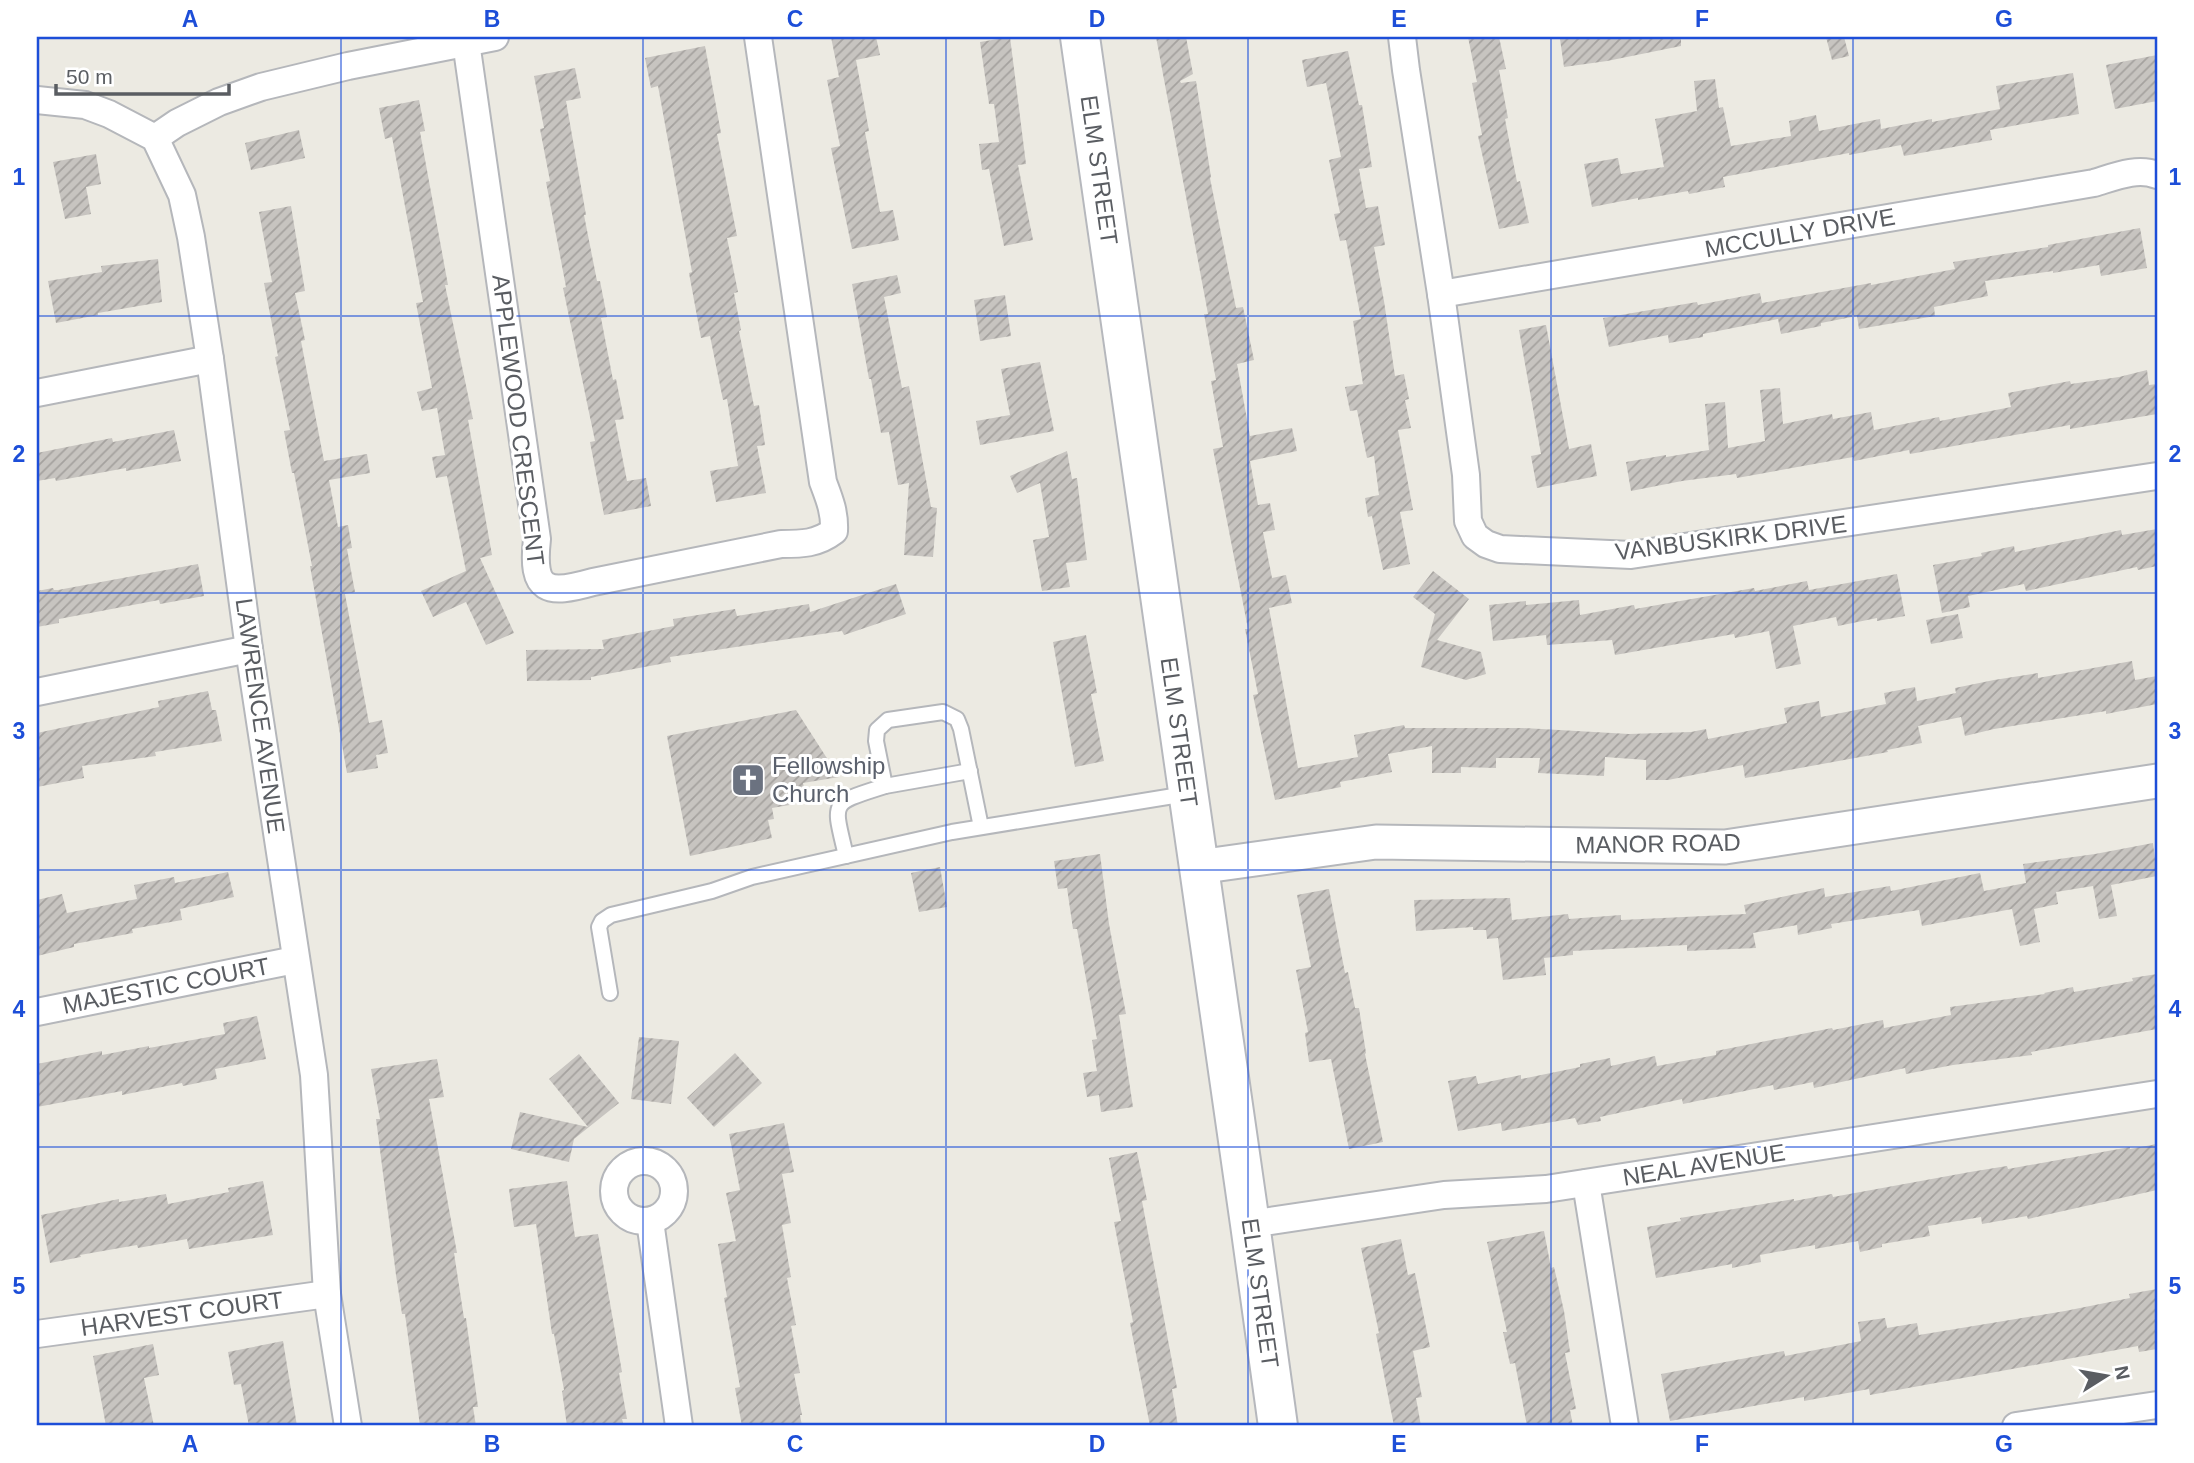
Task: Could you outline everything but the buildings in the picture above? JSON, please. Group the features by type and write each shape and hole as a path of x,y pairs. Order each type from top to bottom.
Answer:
{"main road":[{"name":"ELM STREET","path":"1080,37 1278,1426"}],"street":[{"path":"37,100 85,106 109,114 155,138 177,123 219,102 261,86 495,37"},
{"name":"APPLEWOOD CRESCENT","path":"466,42 537,539 534,562 544,585 555,590 567,590 593,582 782,544 810,544 823,540 834,531 835,518 823,482 758,37"},
{"name":"VANBUSKIRK DRIVE","path":"1402,37 1466,475 1468,521 1475,536 1486,544 1500,549 1631,555 2157,475"},
{"name":"LAWRENCE AVENUE","path":"155,138 182,195 191,237 249,649 314,1075 327,1294 348,1426"},
{"name":"MCCULLY DRIVE","path":"1441,293 2081,185 2132,172 2157,174"},
{"path":"37,393 209,359"},
{"path":"37,692 249,649"},
{"name":"MANOR ROAD","path":"1198,867 1376,842 1725,847 2157,781"},
{"name":"MAJESTIC COURT","path":"37,1012 296,960"},
{"name":"NEAL AVENUE","path":"1250,1224 1444,1195 1546,1189 2157,1094"},
{"path":"1586,1183 1625,1426"},
{"path":"650,1221 679,1426"},
{"name":"HARVEST COURT","path":"37,1334 327,1294"},
{"path":"2016,1426 2157,1405"}],"lane":[{"path":"885,786 876,741 877,730 888,720 943,712 951,715 957,719 961,729 981,827"},
{"path":"846,856 836,813 848,798 885,786 970,771"},
{"path":"610,993 599,927 607,917 712,891 752,877 981,827 1188,794"}],"place":[{"name":"Fellowship Church","path":"748,780"}]}
